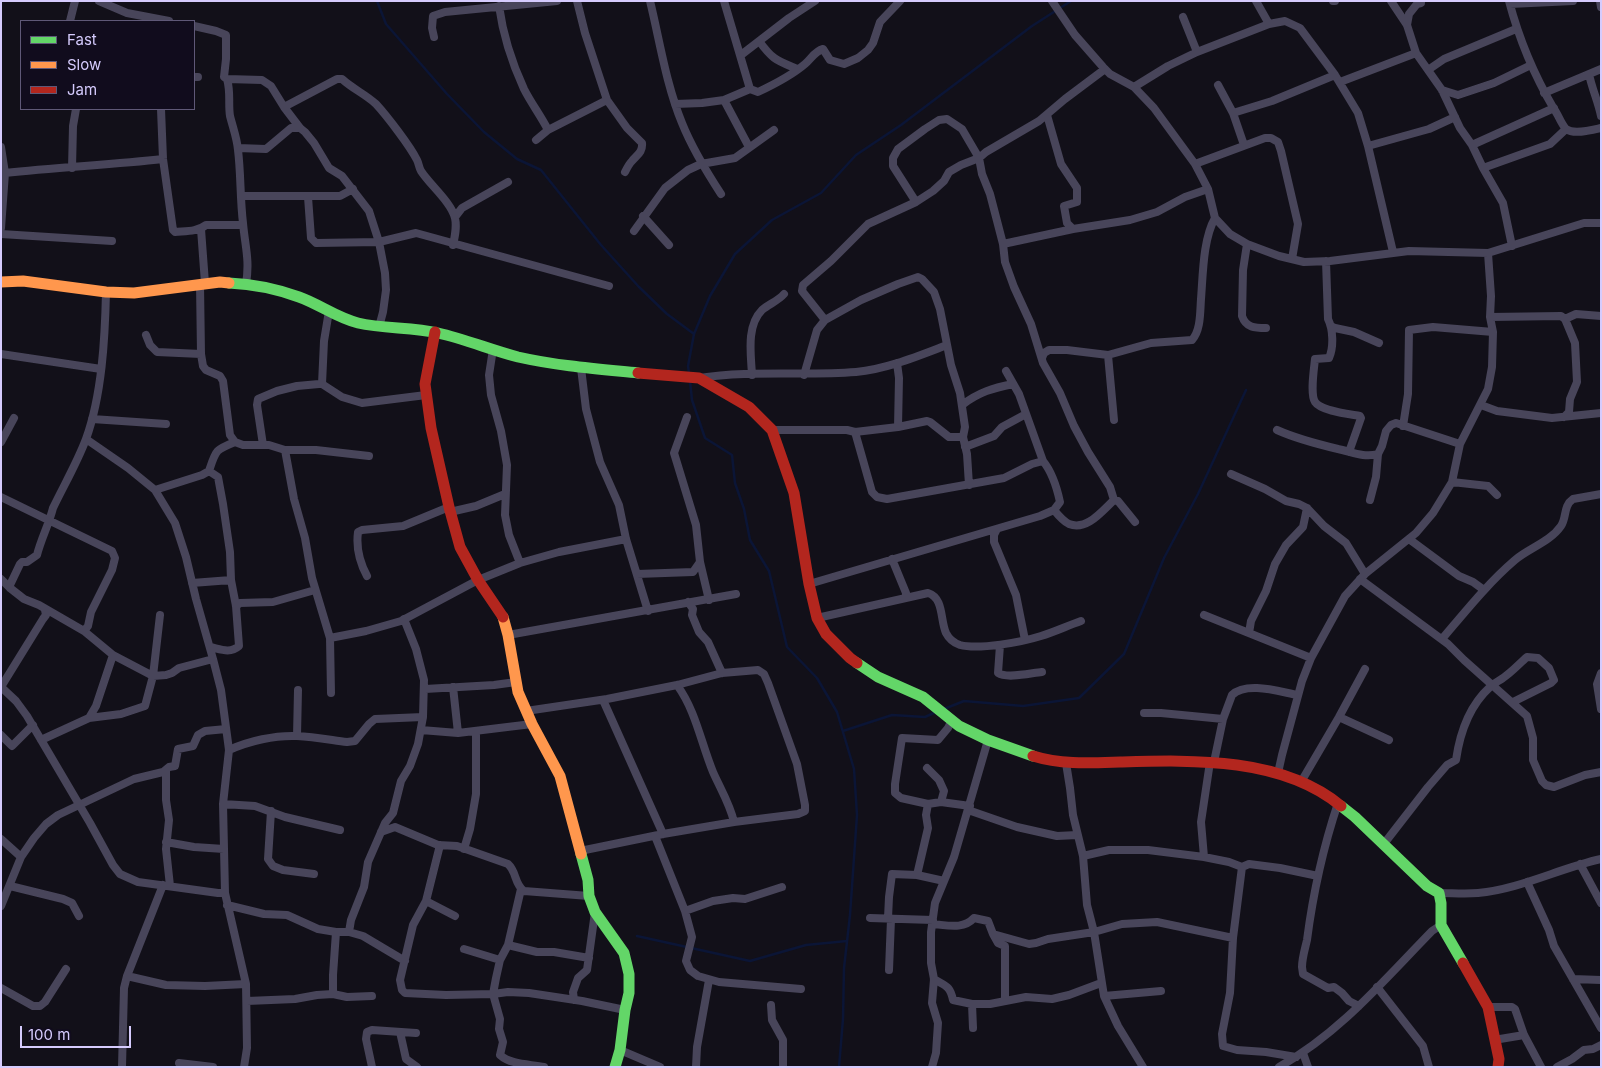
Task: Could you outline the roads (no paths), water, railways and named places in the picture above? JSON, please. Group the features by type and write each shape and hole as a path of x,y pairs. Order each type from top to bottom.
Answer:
{"street":[{"path":"70,20 75,1"},
{"path":"99,1 127,13 164,20"},
{"path":"434,37 432,28 433,16 445,12 557,1"},
{"path":"577,1 585,33 607,100 627,128 642,143 638,156 632,161 625,172"},
{"path":"650,1 662,58 682,124 701,164 720,194"},
{"path":"724,1 750,89"},
{"path":"741,55 814,1"},
{"path":"675,104 724,100 750,89 758,92 797,70 819,50 823,49 830,60 844,64 858,58 873,43 880,22 900,1"},
{"path":"1256,1 1269,24"},
{"path":"1391,1 1407,25 1416,53 1442,90 1460,128 1472,145 1503,203 1512,246"},
{"path":"1407,25 1409,14 1421,1"},
{"path":"1573,1 1510,3 1516,29 1531,65 1544,93 1566,129 1574,132 1601,128"},
{"path":"1600,1 1601,8"},
{"path":"499,6 509,50 525,90 548,130"},
{"path":"1056,8 1075,35 1105,69 1134,87 1154,108 1195,164 1208,189 1216,218 1230,234 1247,244 1278,256 1304,262 1326,261 1409,250 1488,253 1584,224 1601,223"},
{"path":"1183,17 1197,52"},
{"path":"1134,87 1168,66 1197,52 1269,24 1286,21 1300,28 1338,79 1358,113 1368,146 1393,252"},
{"path":"195,26 226,35 224,76 227,78 230,89 230,117 238,148 243,225 248,258 246,284"},
{"path":"1428,70 1444,59 1516,29"},
{"path":"759,41 770,56 797,70"},
{"path":"1233,113 1416,53"},
{"path":"1442,90 1458,95 1494,83 1531,65"},
{"path":"825,320 802,290 803,285 831,261 868,224 916,202 933,191 949,172 960,165 979,158 1039,121 1064,99 1105,69"},
{"path":"1544,93 1601,69"},
{"path":"1589,74 1592,89 1599,98 1601,116"},
{"path":"227,78 267,82 284,108 314,143 329,168 342,176 369,210 379,242 385,273 386,290 379,327"},
{"path":"284,108 337,79 342,79 367,96 378,106 410,148 418,160 421,171 445,200 455,217 456,234 453,244"},
{"path":"1218,85 1233,113 1244,146"},
{"path":"536,140 548,130 607,100"},
{"path":"724,100 749,147"},
{"path":"1472,145 1554,108"},
{"path":"72,168 73,126 76,110"},
{"path":"162,110 163,159 173,230 175,232 201,229 206,225 243,225"},
{"path":"1048,115 1061,164 1077,188 1077,202 1064,206 1067,223 1074,229"},
{"path":"1368,146 1429,129 1456,117"},
{"path":"916,202 894,166 893,158 898,149 939,120 947,119 962,130 979,158 1003,244 1005,262 1031,324 1042,358 1074,426 1110,487 1114,500 1118,501 1135,522"},
{"path":"238,148 266,149 291,128 300,128"},
{"path":"1483,168 1550,144 1566,129"},
{"path":"634,231 665,188 688,170 701,164 735,158 774,130"},
{"path":"1195,164 1265,138 1271,138 1278,142 1298,224 1292,259"},
{"path":"1,147 5,174 1,228"},
{"path":"5,174 52,168 72,168 163,159"},
{"path":"455,217 469,203 508,182"},
{"path":"241,196 340,196 353,189"},
{"path":"1003,244 1074,229 1130,220 1157,212 1185,197 1208,189"},
{"path":"308,197 311,238 316,243 379,242 416,233 609,286"},
{"path":"644,216 669,245"},
{"path":"1042,358 1044,353 1049,350 1108,355 1151,343 1192,340 1196,335 1199,325 1203,270 1208,238 1211,225 1216,218"},
{"path":"201,229 202,340 200,354 206,370 220,376 223,381 230,435 235,442 243,445 269,445 285,450 316,450 369,456"},
{"path":"1,234 112,241"},
{"path":"1247,244 1242,270 1242,316 1244,321 1251,327 1266,328"},
{"path":"1278,773 1298,695 1312,658 1345,596 1363,576 1409,539 1433,513 1452,482 1460,444 1488,389 1492,367 1493,332 1490,317 1491,296 1488,253"},
{"path":"1326,261 1328,319 1331,326 1332,352 1329,358 1316,359 1313,395 1315,402 1321,408 1360,416 1350,452"},
{"path":"804,375 817,330 825,320 861,300 898,284 918,277 922,279 934,292 940,309 962,405 965,427 963,437 968,454 969,485"},
{"path":"1,282 23,281 106,292 134,292 220,282 246,284 300,297 358,323 379,327 435,332 465,339 515,356 540,362 685,378 720,375 804,375 858,372 896,363 947,345"},
{"path":"10,588 20,564 27,562 37,555 53,508 86,439 102,369 106,292"},
{"path":"752,375 751,335 755,321 762,310 784,294"},
{"path":"322,384 324,341 328,311"},
{"path":"1565,319 1576,314 1601,316"},
{"path":"1490,317 1561,316 1565,319 1575,343 1577,382 1570,399 1569,412 1564,417"},
{"path":"1331,326 1354,332 1379,343"},
{"path":"1404,426 1408,394 1409,330 1433,327 1493,332"},
{"path":"435,332 425,384 426,395 431,428 449,510 460,547 478,580 503,616 518,692 532,724 560,776 588,880 589,896 595,912 624,953 629,974 630,993 625,1010 616,1067"},
{"path":"146,335 150,345 157,352 200,354"},
{"path":"493,349 489,376 491,395 501,431 507,465 505,515 509,535 520,563"},
{"path":"1,354 102,369"},
{"path":"1108,355 1114,420"},
{"path":"896,363 899,378 898,427"},
{"path":"581,368 586,409 600,462 619,505 626,539 648,611"},
{"path":"809,584 997,529 1054,510 1060,502 1058,494 1049,468 1043,461 1019,394 1006,371"},
{"path":"699,378 749,407 772,430 794,493 809,584 817,618 826,634 850,658 878,677 923,697 959,726 988,740 1035,757 1066,763 1212,762 1278,773 1301,782 1338,803 1427,886 1439,893 1478,893 1527,882 1601,859"},
{"path":"263,445 257,405 258,399 277,391 298,386 322,384 342,397 362,403 426,395"},
{"path":"962,405 974,396 991,389 1014,384"},
{"path":"1481,405 1497,411 1552,418 1601,413"},
{"path":"965,447 994,436 1002,427 1026,414"},
{"path":"687,416 674,453 696,525 700,562 709,600"},
{"path":"1,442 14,418"},
{"path":"92,419 166,424"},
{"path":"772,430 847,430 855,432 898,427 927,421 949,437 963,437"},
{"path":"1370,500 1376,476 1378,454 1388,427 1396,423 1460,444"},
{"path":"1277,430 1298,440 1368,456 1378,454"},
{"path":"855,432 872,492 877,497 887,499 1004,478 1032,464 1043,461"},
{"path":"86,439 128,468 155,490 176,523 221,690 229,750 223,804 225,892 246,984 247,1048 244,1067"},
{"path":"155,490 209,471 214,454 218,449 235,442"},
{"path":"285,450 312,578 330,638 331,693"},
{"path":"209,471 218,478 223,504 230,552 231,580 236,606 239,646 235,650 230,651 210,647"},
{"path":"1231,474 1265,489 1286,501 1307,508 1324,526 1346,543 1363,576 1442,639 1513,702 1527,716 1533,738 1533,760 1542,781 1546,785 1554,787 1585,775 1601,772"},
{"path":"1452,482 1488,486 1497,495"},
{"path":"367,576 361,566 358,532 371,528 403,526 449,510 476,506 505,494"},
{"path":"1442,639 1484,590 1513,561 1542,543 1562,525 1567,505 1570,501 1601,494"},
{"path":"1,497 112,551 115,558 112,570 91,612 88,626 84,631"},
{"path":"1054,510 1071,525 1083,525 1098,517 1114,500"},
{"path":"1249,633 1251,621 1266,591 1275,564 1286,545 1303,527 1307,508"},
{"path":"997,529 994,542 1016,595 1024,640"},
{"path":"330,638 366,631 404,619 478,580 520,563 559,552 626,539"},
{"path":"1409,539 1459,576 1484,590"},
{"path":"892,559 906,593 906,598"},
{"path":"637,574 693,572 700,562"},
{"path":"1,579 24,599 39,605 84,631 113,655 153,676 166,676 178,668 213,659"},
{"path":"192,583 231,580"},
{"path":"236,606 240,603 273,602 315,590"},
{"path":"817,618 928,593 934,595 938,602 945,632 950,639 958,645 967,646 1000,645 1024,640 1081,621"},
{"path":"508,635 736,594"},
{"path":"688,602 693,609 692,615 699,632 708,642 722,673"},
{"path":"45,610 46,614 1,687 16,701 42,740 112,865 120,874 138,882 218,893 225,892"},
{"path":"42,740 89,718 121,714 145,706 153,676 160,615"},
{"path":"1204,615 1312,658"},
{"path":"349,932 351,920 364,887 368,862 390,817 401,781 410,766 418,744 421,730 425,689 424,680 416,649 404,619"},
{"path":"1000,645 998,673 1001,675 1009,676 1042,672"},
{"path":"89,718 96,706 113,655"},
{"path":"1383,845 1435,779 1448,765 1456,760 1466,720 1477,700 1492,685 1502,679 1527,657 1538,658 1549,668 1554,680 1513,702"},
{"path":"1301,782 1339,718 1365,669"},
{"path":"526,711 603,700 677,686 722,673 758,670 764,674 797,764 805,805 804,811 798,814 663,834 580,851"},
{"path":"1601,673 1597,684 1601,709"},
{"path":"425,689 516,682"},
{"path":"677,686 696,721 713,771 732,812 734,822"},
{"path":"453,687 458,733"},
{"path":"1204,857 1201,822 1212,762 1223,719 1232,695 1246,688 1267,689 1298,695"},
{"path":"297,736 298,690"},
{"path":"603,700 663,834"},
{"path":"1144,713 1223,719"},
{"path":"229,750 243,744 297,736 347,742 355,741 375,719 423,717"},
{"path":"1339,718 1389,740"},
{"path":"952,720 938,740 902,738 895,794 901,798 928,804 941,802 969,808 1017,827 1057,836 1077,835"},
{"path":"421,730 458,733 532,724"},
{"path":"1,735 12,746 33,726"},
{"path":"1,906 21,857 46,824 58,815 134,780 163,772 169,767 175,766 178,749 193,746 198,735 206,731 226,729"},
{"path":"464,849 470,829 476,794 476,732"},
{"path":"932,1067 936,1053 938,1023 932,1002 934,979 931,963 932,922 935,903 954,857 988,740"},
{"path":"1066,763 1077,835 1083,856 1087,905 1094,932 1104,996 1118,1026 1143,1067"},
{"path":"927,768 939,780 944,791 941,802"},
{"path":"122,1067 124,988 127,976 166,885 166,842 169,820 166,800 166,770"},
{"path":"1338,803 1326,841 1309,919 1302,961 1303,974 1328,988 1334,988 1349,1001 1359,1006"},
{"path":"223,804 255,806 285,817 340,830"},
{"path":"917,875 928,828 926,815 928,804"},
{"path":"271,811 268,860 272,866 283,870 314,874"},
{"path":"390,817 395,827"},
{"path":"381,832 395,827 440,845 458,846 508,864 513,868 518,887 524,891 589,896"},
{"path":"655,836 685,910 692,937 686,961 690,970 698,976 719,982 801,988"},
{"path":"1,840 21,857"},
{"path":"166,842 194,847 224,849"},
{"path":"440,845 426,902 412,926 406,961 400,980 402,990 405,993 446,995 508,992 529,993 625,1010"},
{"path":"1083,856 1109,850 1148,850 1204,857 1242,866 1250,864 1280,868 1318,876"},
{"path":"1580,864 1601,903"},
{"path":"1242,866 1233,938 1230,994 1222,1034 1223,1046 1236,1050 1299,1055 1308,1067"},
{"path":"889,970 889,897 892,874 917,875 944,881"},
{"path":"1527,882 1549,930 1554,946 1601,1028"},
{"path":"10,886 63,898 72,904 79,916"},
{"path":"685,910 713,901 733,898 745,899 782,887"},
{"path":"521,889 508,945 500,960 496,978 494,994 500,1019 499,1029 503,1042 500,1055 511,1061 544,1067"},
{"path":"1439,893 1442,903 1441,925 1484,996 1488,1007 1499,1058 1498,1067"},
{"path":"426,902 455,916"},
{"path":"227,905 264,914 287,915 318,929 349,932 363,936 406,961"},
{"path":"574,1000 573,992 578,978 587,970 595,912"},
{"path":"870,918 964,926 969,924 974,918 988,921 998,943 1004,946 1005,1001"},
{"path":"993,934 1029,944 1094,932 1122,924 1157,922 1163,925 1233,938"},
{"path":"1281,1066 1335,1029 1432,931 1441,925"},
{"path":"333,994 336,932"},
{"path":"508,945 537,952 554,952 589,958"},
{"path":"464,948 500,960"},
{"path":"1,988 33,1006 40,1006 45,1002 66,969"},
{"path":"127,976 166,985 246,984"},
{"path":"934,979 951,990 953,1000 972,1004 990,1004 1026,997 1052,999 1101,983"},
{"path":"1573,979 1601,980"},
{"path":"696,1067 697,1047 709,980"},
{"path":"1377,987 1423,1046 1429,1067"},
{"path":"1104,996 1161,991"},
{"path":"247,1001 295,999 333,994 347,997 372,996"},
{"path":"972,1004 973,1028"},
{"path":"771,1005 772,1020 783,1040 783,1067"},
{"path":"1488,1007 1515,1009 1524,1035 1541,1067"},
{"path":"372,1067 366,1039 367,1032 372,1030 416,1034"},
{"path":"400,1032 406,1059 418,1067"},
{"path":"1494,1040 1524,1035"},
{"path":"1556,1067 1584,1050 1593,1049 1601,1045"},
{"path":"620,1050 660,1067"},
{"path":"179,1063 213,1067"}],"waterway":[{"path":"377,1 386,24 447,94 484,132 517,159 541,170 601,245 639,287 667,314 694,334"},
{"path":"689,373 688,366 694,334 710,296 735,254 772,220 821,193 856,155 901,125 1032,26 1071,1"},
{"path":"690,381 692,400 705,438 732,455 735,483 744,509 750,540 769,571 787,647 817,678 837,712 854,769 857,815 844,968 843,1019 839,1067"},
{"path":"944,709 964,701 1023,706 1079,698 1124,654 1164,558 1198,494 1246,390"},
{"path":"843,731 892,715 925,717 936,712"},
{"path":"637,936 750,961 806,945 847,941"}]}
